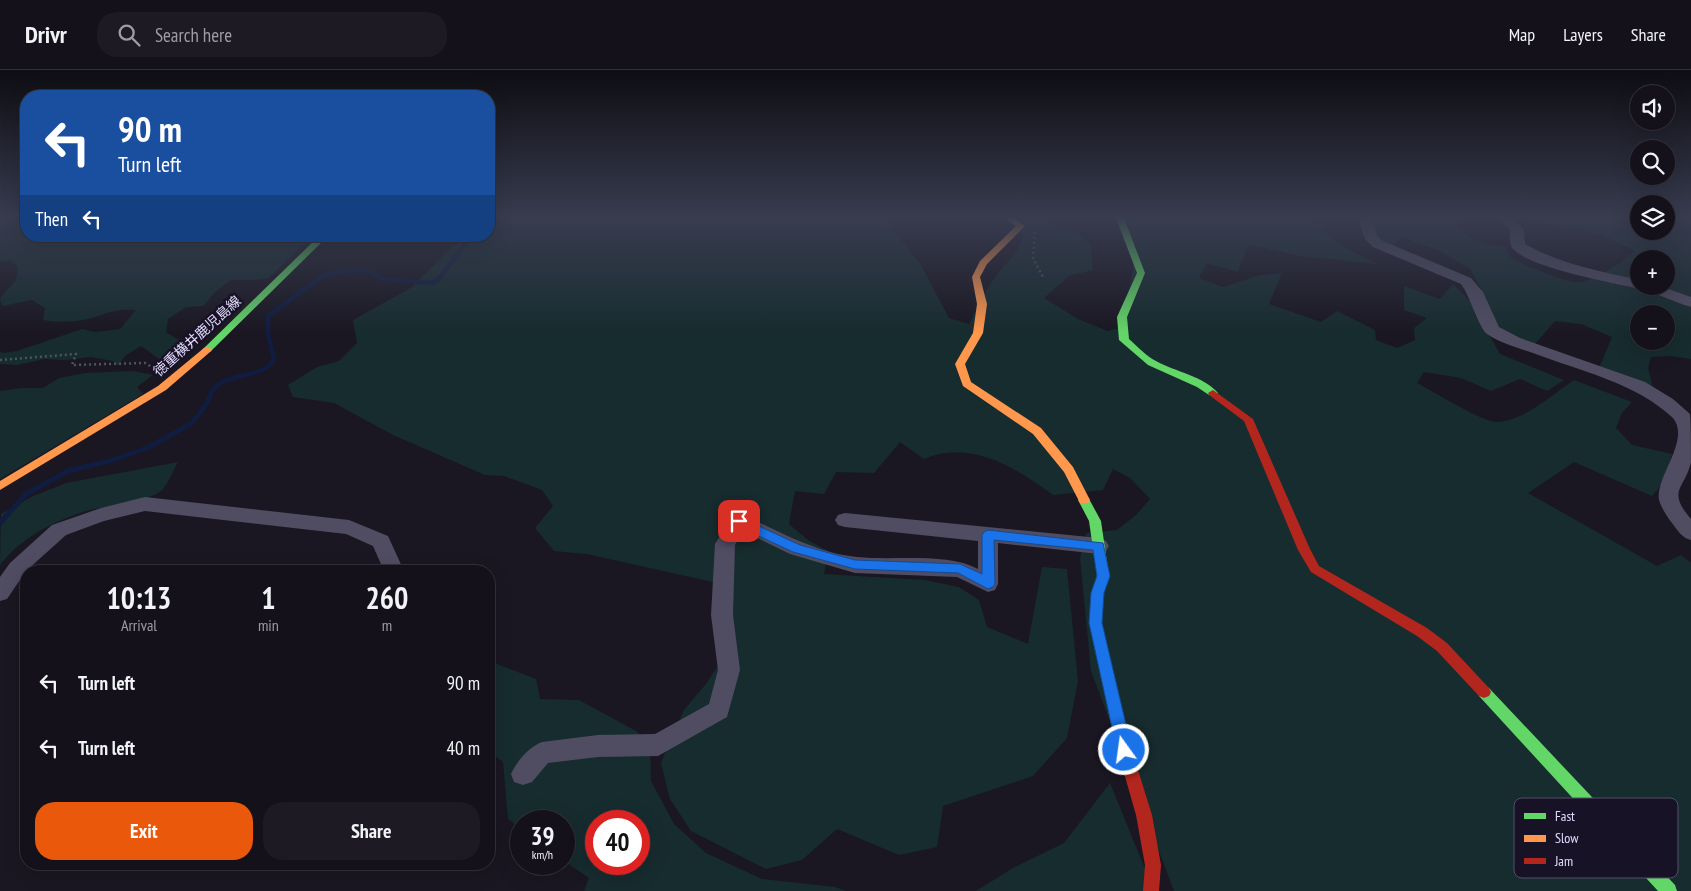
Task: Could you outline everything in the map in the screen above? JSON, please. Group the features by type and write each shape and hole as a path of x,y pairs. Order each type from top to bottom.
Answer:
{"street":[{"name":"徳重横井鹿児島線","path":"0,486 147,398 198,359 303,256"},
{"path":"991,256 984,263 976,277 982,304 978,333 960,364 967,384 1037,431 1070,470 1095,521 1103,576 1097,593 1096,623 1119,733 1144,815 1153,866 1151,891"},
{"path":"1135,256 1141,273 1122,317 1124,340 1151,364 1201,385 1248,419 1304,550 1315,569 1422,632 1442,648 1582,798"},
{"path":"1407,256 1466,281 1475,292 1492,330 1514,341 1639,386 1666,403 1684,418 1688,435 1685,455 1668,490 1669,500 1676,515 1691,533"},
{"path":"1536,256 1550,262 1630,283"},
{"path":"1671,295 1691,302"},
{"path":"21,565 59,530 101,515 145,504 349,526 381,541 391,565"},
{"path":"845,520 1099,546"},
{"path":"523,774 542,753 598,746 658,745 719,710 728,670 722,615 725,544 739,521 797,549 855,564 960,569 988,584 988,535"},
{"path":"0,593 20,566"},
{"path":"1657,878 1669,891"}],"path":[{"path":"1033,256 1043,277"},
{"path":"0,360 76,354 72,365 145,363 158,369 147,398"}],"green space":[{"path":"0,256 291,256 269,278 231,280 215,292 204,306 186,307 168,319 166,332 177,339 195,341 180,363 164,373 159,359 141,346 125,356 118,366 113,361 91,357 65,360 44,359 17,365 0,364 0,352 17,351 82,329 95,332 120,329 136,310 129,309 109,312 83,320 58,321 43,320 45,308 32,300 2,306 0,298 16,280 18,267 10,260 0,262"},
{"path":"443,256 914,256 921,265 949,318 969,324 988,287 1013,256 1092,256 1093,270 1069,276 1044,298 1078,319 1108,331 1124,327 1134,256 1244,256 1238,272 1207,263 1199,278 1223,287 1260,275 1282,273 1269,304 1321,322 1337,311 1375,330 1376,340 1397,348 1415,340 1414,328 1427,318 1404,310 1404,286 1440,299 1453,284 1470,301 1500,354 1564,380 1547,391 1520,379 1491,391 1461,378 1424,372 1417,383 1470,412 1497,422 1507,421 1527,412 1574,380 1632,402 1622,413 1616,428 1632,445 1672,454 1664,482 1652,496 1574,462 1528,493 1657,566 1681,555 1691,563 1691,891 1174,891 1091,671 1080,558 1086,533 1117,530 1136,515 1150,499 1130,478 1113,469 1103,490 1053,495 1024,475 992,459 976,454 959,452 924,459 900,442 874,473 836,472 824,494 795,491 789,524 808,540 828,551 824,574 925,580 959,587 979,600 987,627 1028,644 1042,567 1067,569 1078,681 1067,738 1033,776 943,806 937,847 899,855 837,829 802,860 766,869 691,831 670,799 661,763 684,710 706,684 736,638 722,584 587,554 554,551 535,528 553,506 542,490 504,476 485,475 393,435 334,403 293,397 288,385 317,367 339,361 357,343 353,320 412,287"},
{"path":"1304,256 1362,256 1377,264"},
{"path":"1449,256 1510,256 1554,276 1578,282 1592,278 1630,256 1630,295 1675,295 1675,256 1691,256 1691,359 1670,356 1651,357 1648,368 1655,396 1597,373 1612,337 1581,324 1555,321 1529,351 1488,318 1481,289 1470,269"},
{"path":"133,371 153,375 137,387 143,394 0,479 0,391 21,388 43,388 59,378 86,373"},
{"path":"178,462 167,483 158,493 68,517 30,537 19,545 0,565 1,514 31,497 66,483"},
{"path":"495,663 536,679 540,699 579,700 636,731 650,744 651,781 674,824 706,853 762,879 835,887 846,891 584,891 589,878 575,868 575,810 510,810 510,821 508,819 503,762 495,756"},
{"path":"1110,783 1154,891 976,891 1013,868 1064,843"}],"waterway":[{"path":"210,395 214,389 226,380 255,373 264,369 274,360 268,334 268,316 323,276 346,271 368,271 383,279 432,283 439,279 456,256"},
{"path":"0,523 26,494 68,471 113,460 149,447 192,423 205,406 211,394"}],"traffic: fast":[{"path":"207,350 303,256"},
{"path":"1135,256 1141,273 1122,317 1124,340 1151,363 1201,385 1213,393"},
{"path":"1084,500 1095,521 1103,576 1097,593 1096,623 1121,738"},
{"path":"1484,692 1583,798"},
{"path":"1657,878 1669,891"}],"traffic: slow":[{"path":"990,256 983,263 976,277 982,304 978,333 960,364 967,384 1037,431 1069,470 1084,500"},
{"path":"0,486 162,388 207,350"}],"traffic: jam":[{"path":"1213,393 1248,419 1304,550 1315,569 1422,632 1442,647 1484,692"},
{"path":"1121,738 1144,815 1153,865 1151,891"}],"route":[{"path":"739,521 797,549 855,564 960,569 988,584 988,535 1099,546 1103,576 1097,593 1096,623 1124,750"}]}
